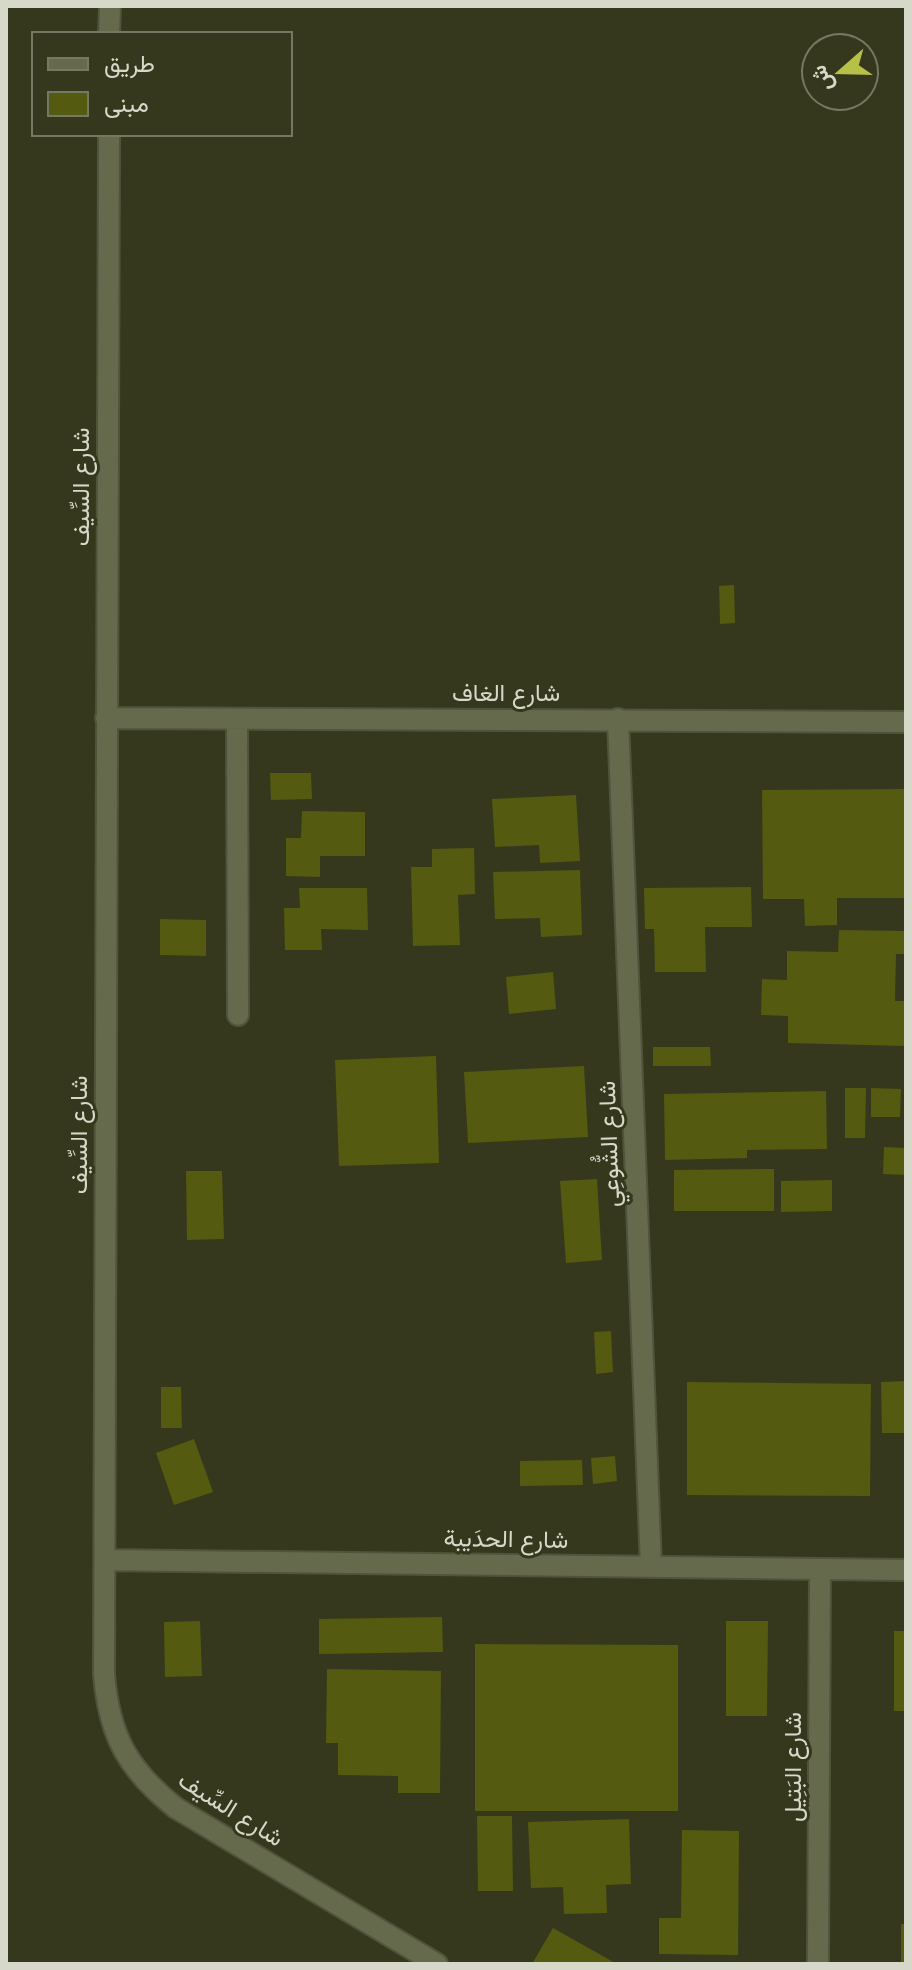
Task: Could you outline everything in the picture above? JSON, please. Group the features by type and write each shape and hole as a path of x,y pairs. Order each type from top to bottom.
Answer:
{"street":[{"path":"109,32 110,6"},
{"name":"شارع السِّيف","path":"109,136 104,1674 107,1706 116,1737 131,1764 152,1789 176,1808 437,1964"},
{"name":"شارع الغاف","path":"106,718 906,722"},
{"path":"237,719 238,1015"},
{"name":"شارع الشُّوعِي","path":"618,719 651,1567"},
{"name":"شارع الحدَيبة","path":"105,1560 906,1570"},
{"name":"شارع البَتِيل","path":"818,1964 820,1570"}],"building":[{"path":"734,585 735,623 720,624 719,586"},
{"path":"270,773 311,773 312,799 271,800"},
{"path":"906,789 906,898 837,898 837,925 805,926 804,899 763,899 762,790"},
{"path":"576,795 580,861 540,863 539,845 495,847 492,799"},
{"path":"302,811 365,812 365,856 320,856 320,877 286,876 286,838 301,838"},
{"path":"474,848 475,894 458,895 460,945 413,946 411,867 432,867 432,849"},
{"path":"580,870 582,935 541,937 540,918 495,919 493,872"},
{"path":"751,887 752,927 705,927 706,972 655,972 654,929 645,929 644,888"},
{"path":"299,888 367,888 368,930 321,929 322,950 285,950 284,908 300,908"},
{"path":"160,919 206,920 206,956 160,955"},
{"path":"839,930 906,931 906,954 896,954 895,1001 906,1001 906,1046 788,1043 788,1016 761,1015 762,979 787,980 787,951 838,952"},
{"path":"553,972 556,1009 509,1014 506,977"},
{"path":"653,1047 710,1047 711,1066 653,1066"},
{"path":"436,1056 439,1163 339,1166 335,1060"},
{"path":"584,1066 588,1137 468,1143 464,1072"},
{"path":"845,1088 866,1088 865,1138 845,1138"},
{"path":"871,1088 901,1089 900,1117 871,1117"},
{"path":"826,1091 827,1149 747,1150 747,1158 665,1160 664,1094"},
{"path":"884,1147 906,1148 906,1175 883,1174"},
{"path":"774,1169 774,1211 674,1211 674,1170"},
{"path":"186,1171 222,1171 224,1239 187,1240"},
{"path":"597,1179 602,1260 566,1263 560,1181"},
{"path":"832,1180 832,1211 781,1212 781,1181"},
{"path":"611,1331 613,1372 596,1374 594,1332"},
{"path":"906,1381 906,1433 882,1433 881,1382"},
{"path":"687,1382 871,1384 870,1496 687,1495"},
{"path":"161,1387 181,1387 182,1428 161,1428"},
{"path":"194,1439 213,1492 174,1505 156,1453"},
{"path":"615,1456 617,1481 593,1484 591,1458"},
{"path":"582,1460 583,1485 520,1486 520,1461"},
{"path":"442,1617 443,1652 319,1654 319,1619"},
{"path":"200,1621 202,1676 165,1677 164,1622"},
{"path":"726,1621 768,1621 767,1716 726,1716"},
{"path":"894,1631 906,1631 906,1711 894,1711"},
{"path":"475,1644 678,1645 678,1811 475,1811"},
{"path":"327,1669 441,1671 440,1793 398,1793 398,1776 338,1775 338,1743 326,1743"},
{"path":"477,1816 512,1816 513,1891 478,1891"},
{"path":"629,1819 631,1884 606,1885 607,1913 564,1914 563,1887 531,1888 528,1822"},
{"path":"682,1830 739,1831 738,1955 659,1954 659,1918 681,1918"},
{"path":"901,1924 906,1924 906,1964 901,1964"},
{"path":"553,1928 617,1964 532,1964"}]}
